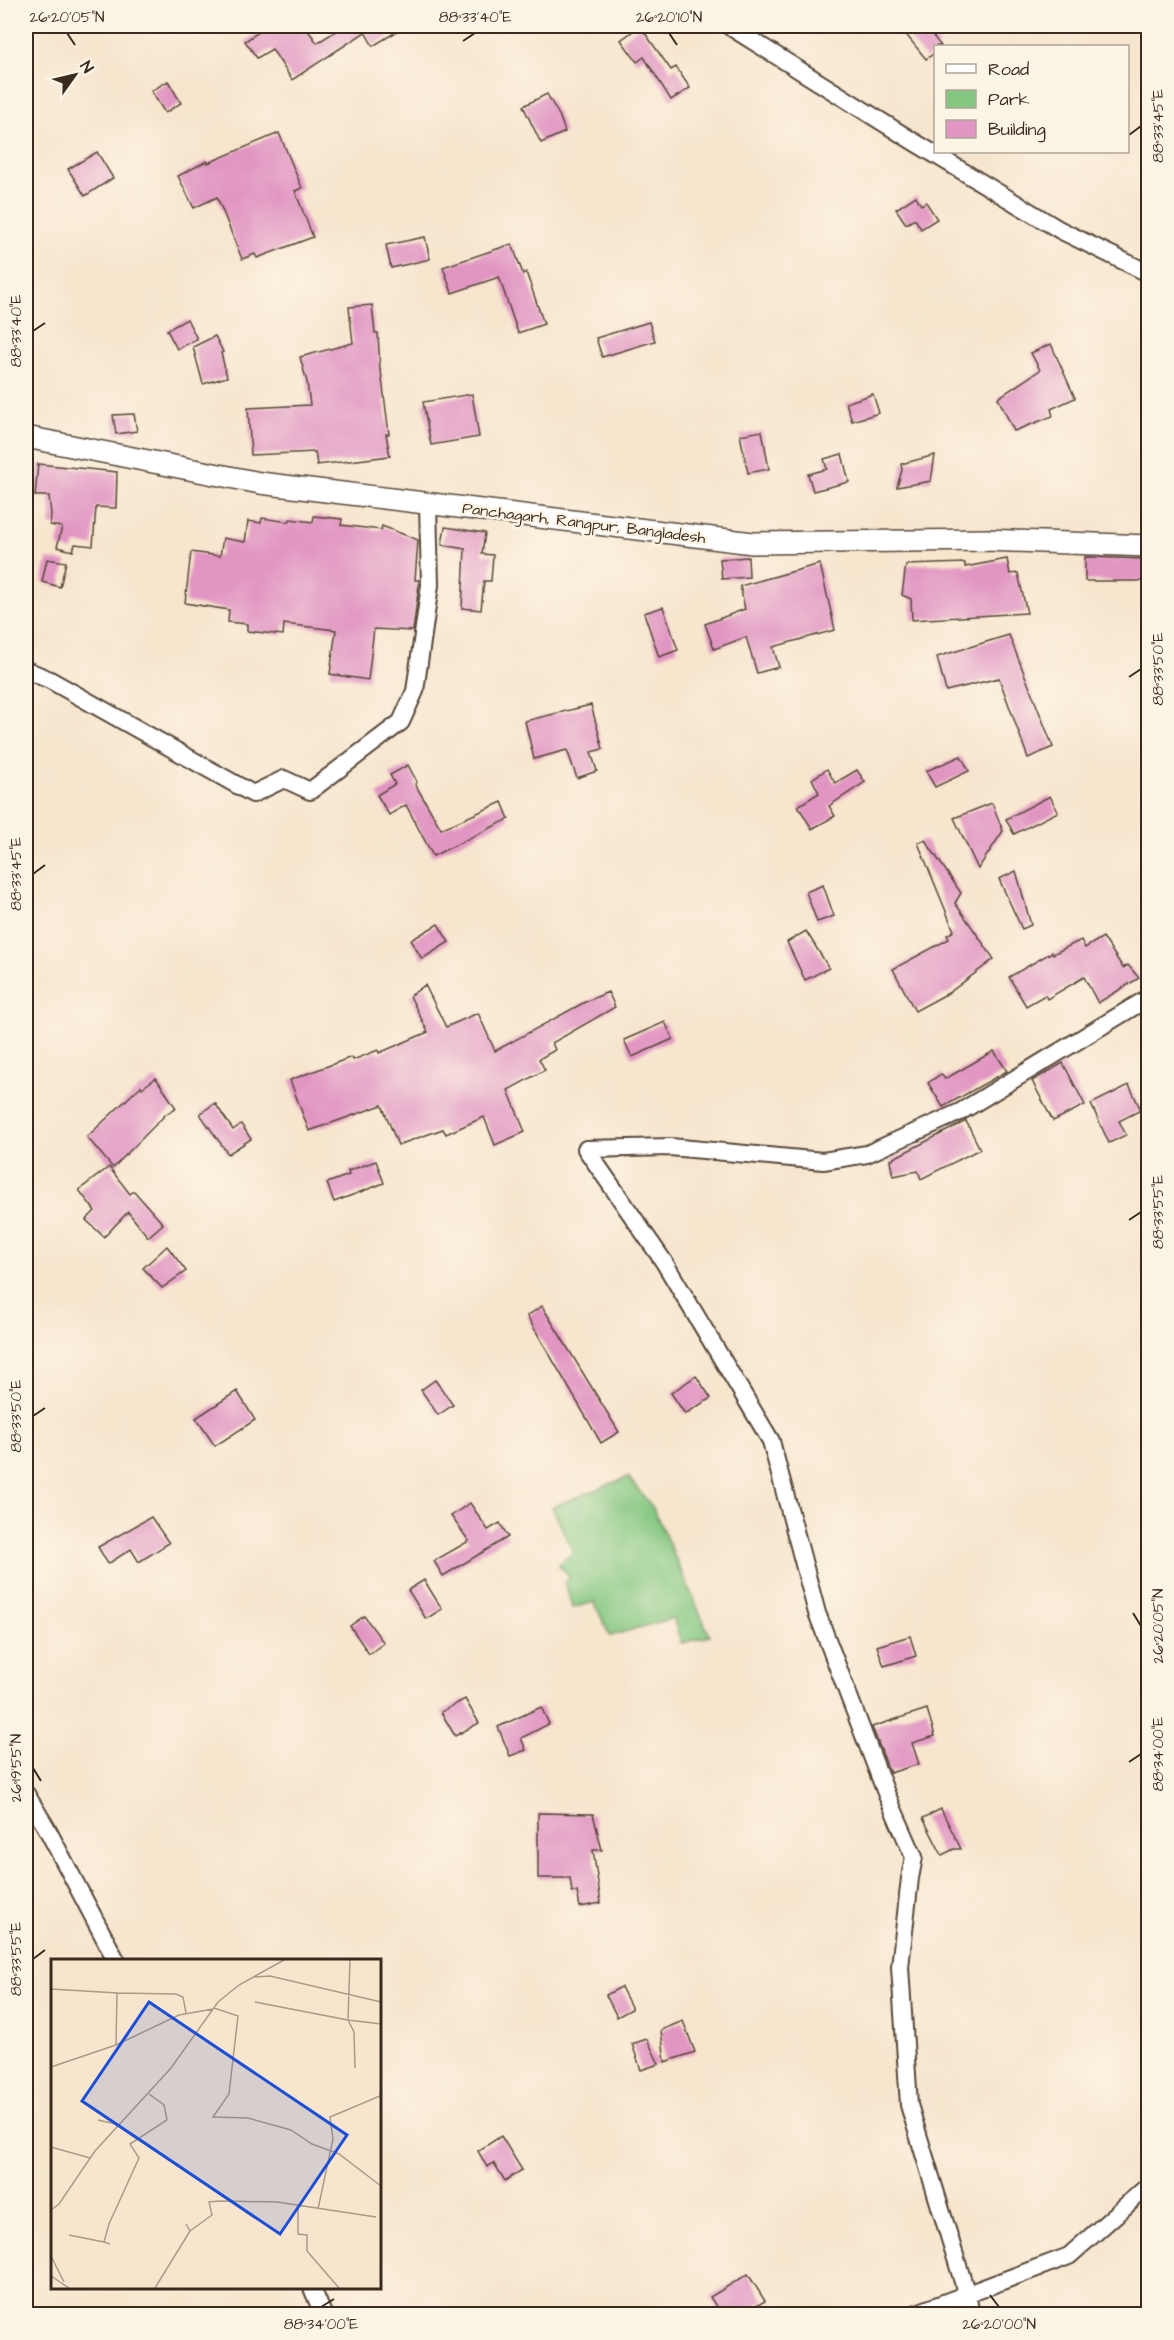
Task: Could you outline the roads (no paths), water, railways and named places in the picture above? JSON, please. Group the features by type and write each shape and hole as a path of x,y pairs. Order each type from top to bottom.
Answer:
{"street":[{"path":"729,26 910,140 1060,230 1149,273"},
{"name":"Panchagarh, Rangpur, Bangladesh","path":"26,437 260,483 753,543 986,540 1149,546"},
{"path":"26,670 50,680 253,794 284,779 310,791 401,722 415,691 430,585 428,504"},
{"path":"971,2314 909,2104 900,1967 914,1857 886,1793 817,1613 771,1441 664,1262 586,1149 670,1147 823,1161 867,1154 960,1112 1149,998"},
{"path":"26,1794 46,1827 115,1959"},
{"path":"914,2314 1070,2256 1149,2186"},
{"path":"312,2289 323,2314"}]}
